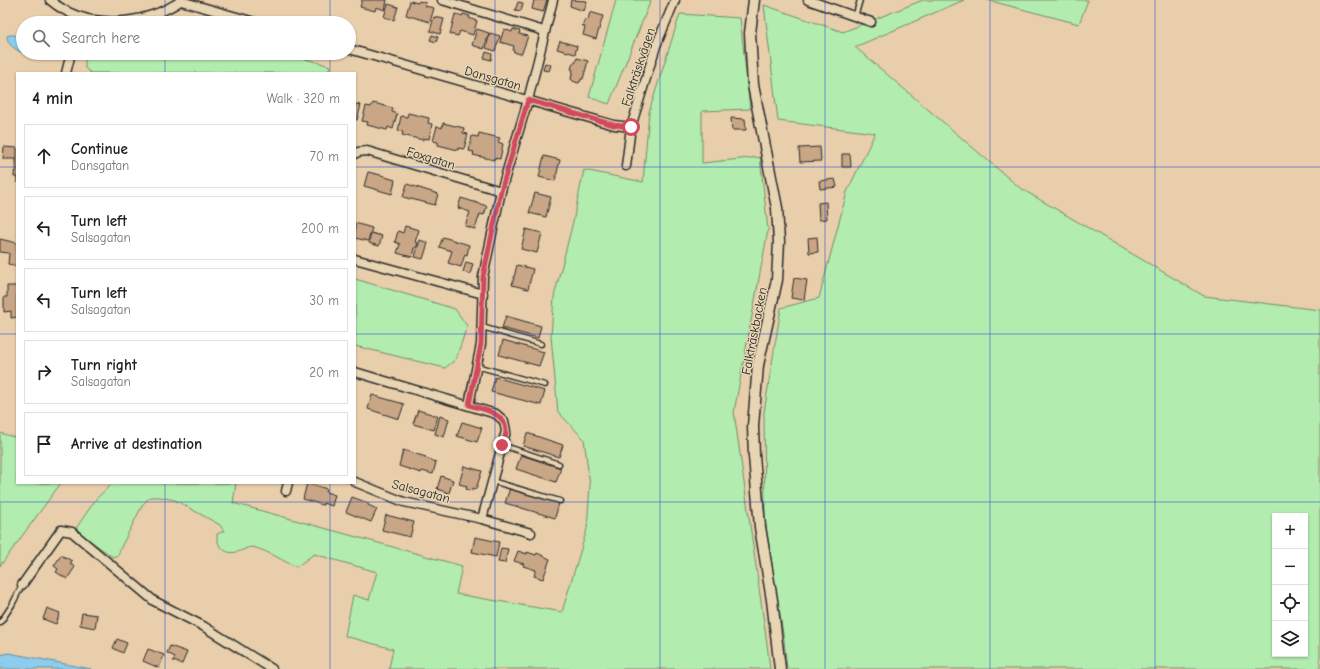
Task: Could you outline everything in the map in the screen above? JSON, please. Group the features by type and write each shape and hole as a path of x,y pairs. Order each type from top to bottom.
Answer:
{"street":[{"path":"50,0 74,16"},
{"path":"149,16 163,11 181,0 235,16"},
{"path":"442,0 544,31"},
{"path":"469,405 481,344 483,277 501,191 528,100 544,31 553,0"},
{"name":"Falkträskvägen","path":"626,166 631,127 656,46 675,0"},
{"name":"Falkträskbacken","path":"754,0 750,33 753,85 777,208 779,242 777,280 758,365 753,426 760,527 772,600 780,669"},
{"path":"808,0 871,22"},
{"name":"Dansgatan","path":"356,51 614,125 631,127"},
{"path":"66,72 69,60"},
{"name":"Foxgatan","path":"356,153 367,152 501,191"},
{"path":"356,259 483,294"},
{"path":"356,372 469,405 496,414 504,421 506,431 482,519"},
{"name":"Salsagatan","path":"356,482 404,502 482,519 530,533"},
{"path":"22,585 61,530 72,532 154,601 203,626 272,669"}],"lane":[{"path":"855,17 860,0"},
{"path":"481,327 541,344"},
{"path":"476,366 546,385"},
{"path":"502,445 559,464"},
{"path":"492,480 560,501"},
{"path":"0,623 12,605 22,585"}],"green space":[{"path":"616,0 651,0 609,104 589,97"},
{"path":"923,0 964,0 855,47 1020,188 1204,296 1320,310 1320,669 787,669 784,640 765,520 764,412 781,308 819,298 847,192 875,133 778,121 764,5 843,32"},
{"path":"987,0 1088,0 1079,24"},
{"path":"680,14 740,18 750,109 702,111 702,163 760,157 768,230 734,412 770,669 389,669 393,649 345,636 353,595 369,600 377,572 314,554 296,567 253,547 232,553 225,551 218,542 217,538 217,534 224,531 220,525 175,500 160,497 150,497 143,504 118,555 113,557 75,530 96,499 112,484 236,484 233,503 462,566 456,594 562,612 587,529 590,485 584,439 558,412 551,336 554,297 573,222 584,170 643,182 649,112"},
{"path":"85,60 309,60 330,66 328,72 90,72 85,68"},
{"path":"356,279 455,309 467,326 456,359 445,368 356,346"},
{"path":"0,433 16,438 16,484 60,484 0,566"}],"water":[{"path":"7,36 16,36 16,50 10,45"},
{"path":"9,653 91,669 0,669 0,655"}],"building":[{"path":"362,0 387,0 385,10 376,7 375,11 360,7"},
{"path":"534,0 547,0 543,12 532,9"},
{"path":"571,0 587,1 584,11 570,6"},
{"path":"410,1 426,3 425,6 434,8 430,22 406,15"},
{"path":"518,2 523,3 521,11 515,10"},
{"path":"388,4 398,7 394,20 384,17"},
{"path":"590,12 603,16 596,39 583,35 585,27 582,26 585,19 588,20"},
{"path":"455,14 470,16 469,18 477,21 473,35 460,31 458,36 450,34"},
{"path":"434,17 444,19 440,34 430,31"},
{"path":"477,29 489,33 484,49 472,45"},
{"path":"504,29 512,32 513,29 520,31 519,34 528,36 522,53 520,54 514,52 514,46 500,42"},
{"path":"490,33 500,36 495,51 486,48"},
{"path":"432,35 438,37 436,42 430,40"},
{"path":"560,41 577,46 575,54 557,49"},
{"path":"486,52 492,54 491,60 484,58"},
{"path":"577,58 588,61 583,79 581,79 578,83 571,79 573,70 571,69"},
{"path":"545,63 551,65 549,71 543,70"},
{"path":"373,103 393,108 392,112 397,114 393,129 388,127 387,130 367,125 368,122 362,121 366,106 371,107"},
{"path":"356,104 361,105 356,120"},
{"path":"408,113 429,118 428,123 432,124 429,139 423,138 423,140 402,135 403,132 398,131 401,116 407,117"},
{"path":"731,118 745,119 746,130 732,130"},
{"path":"443,123 464,128 463,133 468,134 464,149 458,148 458,150 438,145 438,142 433,141 437,126 442,128"},
{"path":"479,133 500,138 498,142 503,144 500,159 494,158 494,160 473,155 474,152 469,151 472,136 478,137"},
{"path":"4,147 16,148 16,177 14,177 15,159 3,159"},
{"path":"820,147 821,161 800,162 799,148"},
{"path":"842,154 850,154 851,167 842,167"},
{"path":"544,156 560,160 555,181 539,177"},
{"path":"368,172 395,180 392,194 364,186"},
{"path":"835,179 837,187 820,189 819,181"},
{"path":"407,184 438,194 435,205 403,197"},
{"path":"535,193 551,197 546,217 529,213"},
{"path":"461,198 487,206 484,215 480,214 475,229 465,226 470,212 458,208"},
{"path":"826,202 827,219 819,220 818,203"},
{"path":"356,223 372,228 368,241 356,238"},
{"path":"405,226 419,230 415,242 418,243 416,248 414,248 412,257 397,253 400,244 395,242 398,231 403,233"},
{"path":"526,229 542,233 537,253 521,249"},
{"path":"371,233 382,236 379,246 369,243"},
{"path":"443,237 469,245 467,255 465,254 461,267 448,263 452,251 439,247"},
{"path":"817,237 818,252 809,253 808,238"},
{"path":"0,239 16,243 16,266 8,264 9,253 0,252"},
{"path":"420,240 428,243 423,259 415,257"},
{"path":"466,262 473,264 470,274 463,272"},
{"path":"517,265 533,269 528,289 512,285"},
{"path":"794,278 807,280 804,300 791,298"},
{"path":"7,286 16,286 16,317 11,318 11,311 4,312 4,297 7,297"},
{"path":"506,316 541,326 538,338 502,328"},
{"path":"503,340 544,352 539,366 499,355"},
{"path":"495,377 545,391 541,405 491,392"},
{"path":"372,395 404,404 399,419 368,409"},
{"path":"418,410 438,416 434,430 413,424"},
{"path":"440,416 449,419 444,437 435,434"},
{"path":"462,422 482,428 477,442 457,436"},
{"path":"527,433 563,445 559,457 523,446"},
{"path":"403,450 426,457 425,458 436,462 433,474 422,471 421,473 399,466"},
{"path":"521,455 561,468 556,482 516,469"},
{"path":"464,466 482,471 476,489 473,488 472,491 466,489 467,486 459,484"},
{"path":"441,476 453,480 449,493 437,489"},
{"path":"307,484 327,489 326,492 335,495 332,506 303,499"},
{"path":"510,488 559,503 555,518 505,503"},
{"path":"352,497 368,503 368,505 377,509 371,522 346,512"},
{"path":"386,515 414,522 410,537 382,530"},
{"path":"475,537 499,542 496,557 472,552"},
{"path":"501,548 508,549 505,563 498,562"},
{"path":"518,551 536,555 537,553 550,559 543,579 534,576 536,570 523,566 524,564 514,561"},
{"path":"61,555 72,561 70,564 75,567 67,579 56,572 58,569 54,566"},
{"path":"47,608 60,613 56,624 43,619"},
{"path":"82,613 97,615 95,628 80,625"},
{"path":"117,639 127,643 123,653 113,648"},
{"path":"170,646 187,652 182,664 173,661 175,657 167,653"},
{"path":"148,649 164,655 159,668 143,661"}],"route":[{"path":"502,445 506,431 504,421 496,414 469,405 481,344 483,277 501,191 528,100 614,125 631,127"}]}
